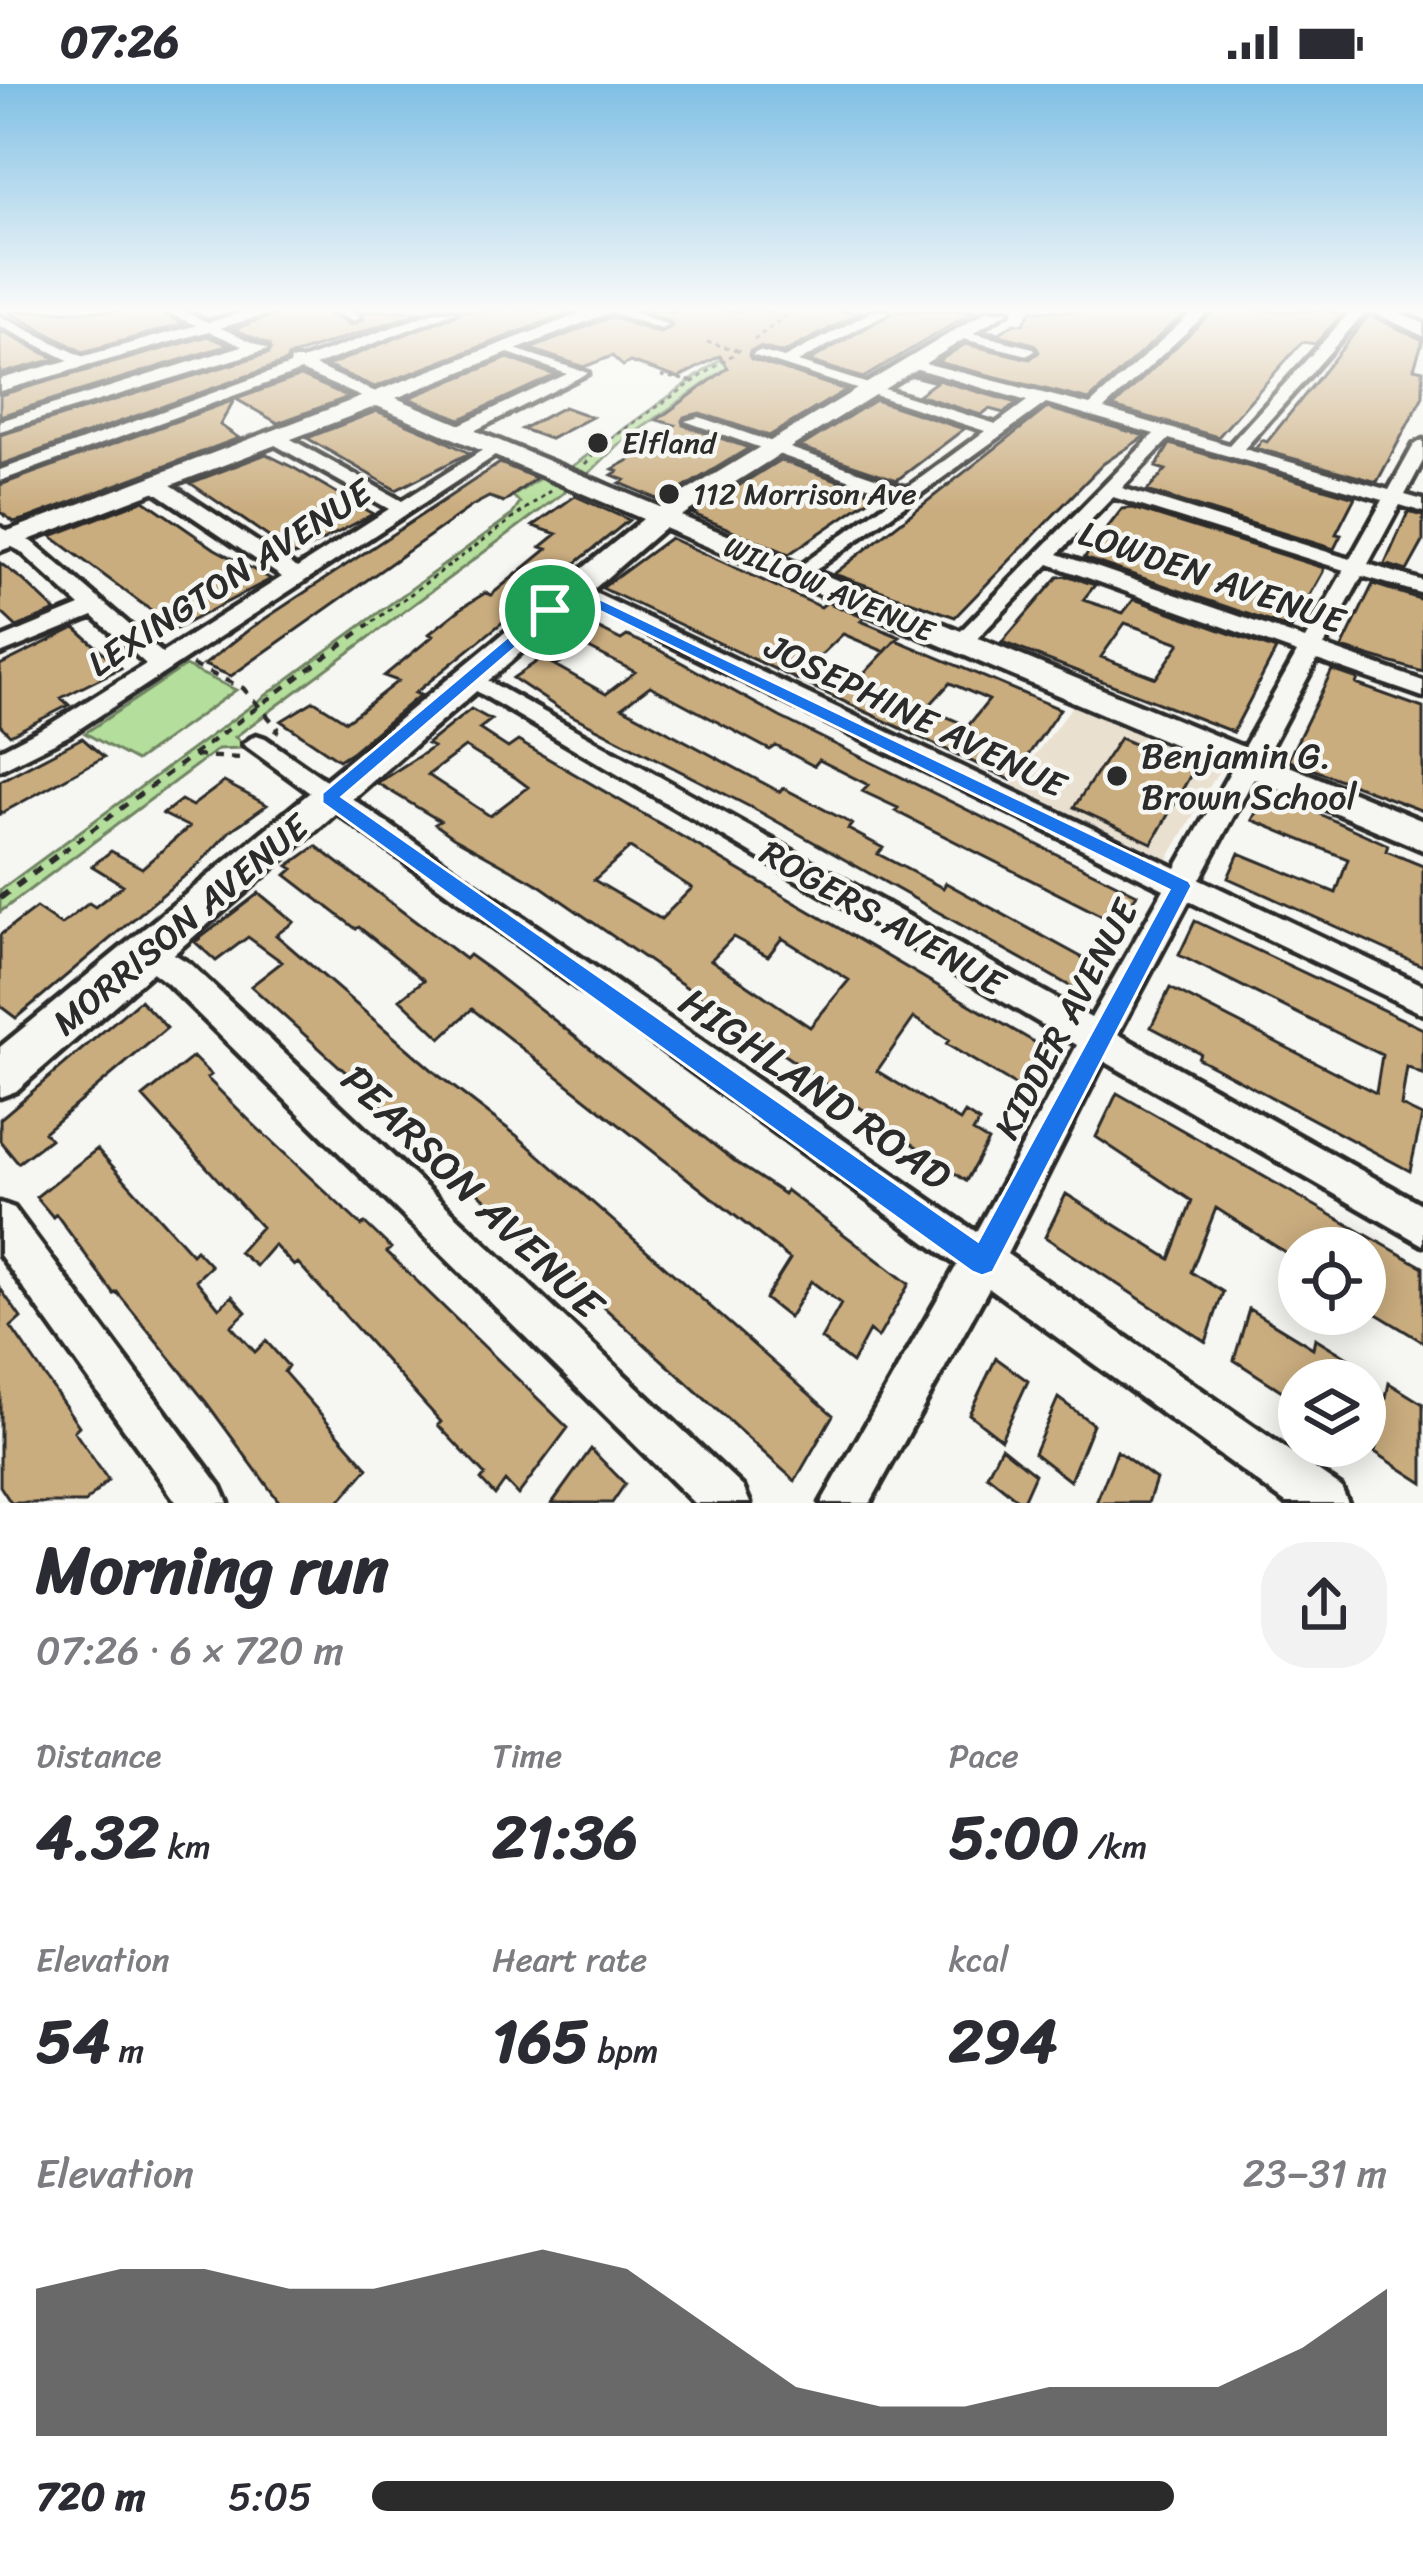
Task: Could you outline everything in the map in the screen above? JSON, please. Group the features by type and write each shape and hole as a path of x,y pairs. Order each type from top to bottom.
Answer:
{"street":[{"path":"0,386 32,377"},
{"path":"0,426 158,377"},
{"path":"0,476 267,377"},
{"name":"WILLOW AVENUE","path":"329,377 1423,836"},
{"path":"4,538 431,377"},
{"path":"455,433 573,377"},
{"path":"825,377 995,429"},
{"name":"MORRISON AVENUE","path":"0,1076 661,517 891,377"},
{"path":"962,377 1407,501"},
{"path":"1093,411 1130,377"},
{"path":"1232,452 1299,377"},
{"path":"799,576 1039,398"},
{"path":"693,421 908,494"},
{"path":"959,644 1166,433"},
{"path":"274,437 401,508"},
{"name":"KIDDER AVENUE","path":"844,1503 982,1262 1097,1040 1357,568 1407,501 1423,445"},
{"name":"LEXINGTON AVENUE","path":"0,761 174,664 296,577 495,450"},
{"path":"155,483 296,577"},
{"path":"1109,490 1423,588"},
{"path":"4,538 174,664"},
{"name":"LOWDEN AVENUE","path":"1045,556 1423,689"},
{"name":"JOSEPHINE AVENUE","path":"572,591 1423,1000"},
{"path":"0,647 96,608"},
{"name":"ROGERS AVENUE","path":"468,679 1423,1226"},
{"name":"HIGHLAND ROAD","path":"257,744 1325,1503"},
{"name":"PEARSON AVENUE","path":"148,952 178,973 727,1503"},
{"path":"0,1222 205,1503"}],"path":[{"path":"668,377 696,382"},
{"path":"578,473 603,444 703,377"},
{"path":"0,898 491,538 530,503 561,485"},
{"path":"174,664 243,688 258,708 257,744 192,756"}],"shaded area":[{"name":"Benjamin G. Brown School","path":"1073,705 1221,767 1168,859 1012,785"}],"green space":[{"path":"696,377 714,377 235,737 243,743 241,748 218,749 0,912 0,890 512,515 520,503 513,496 543,476 567,470"},
{"path":"185,666 236,690 136,761 85,733"}],"building":[{"path":"63,377 125,377 0,416 0,395"},
{"path":"190,377 244,377 0,465 0,435"},
{"path":"298,377 349,397 278,423 236,399"},
{"path":"353,377 401,377 375,387"},
{"path":"460,377 550,377 460,419 408,398"},
{"path":"715,377 807,377 846,390 769,436 700,413 684,417 683,425 749,448 662,501 612,475 618,471 613,469 646,451 637,447 675,425 657,420"},
{"path":"918,377 1017,403 1004,413 989,409 981,415 918,395 936,382"},
{"path":"998,377 1114,377 1089,400"},
{"path":"1144,377 1271,377 1218,437 1113,407"},
{"path":"1319,377 1423,377 1423,396 1377,482 1256,448 1262,440 1267,442"},
{"path":"234,400 220,425 239,438 29,518 14,522 0,512 0,485"},
{"path":"875,400 964,429 897,480 800,447"},
{"path":"564,407 592,417 550,439 522,429"},
{"path":"1047,408 1145,436 1103,464 955,617 834,574"},
{"path":"377,411 469,453 396,490 307,438"},
{"path":"1170,444 1355,497 1336,534 1341,535 1334,549 1147,491 1166,470 1156,467"},
{"path":"266,454 373,514 295,555 190,483"},
{"path":"780,460 877,494 789,554 693,514"},
{"path":"500,463 536,478 504,502 489,497 472,506 231,676 204,665 251,628"},
{"path":"575,496 629,520 415,693 420,695 353,751 339,760 281,721 314,701 346,721 356,714 398,681 384,676 433,636 429,634 485,593 491,595 547,549 541,547 557,534 533,526"},
{"path":"144,500 215,549 271,579 176,629 51,536"},
{"path":"1133,508 1324,568 1323,572 1291,629 1084,558 1122,509"},
{"path":"1408,512 1423,516 1423,542 1407,571 1385,564"},
{"path":"670,538 821,607 827,602 865,618 861,621 900,637 896,640 1060,709 1011,780 602,588","holes":["843,634 885,652 860,678 817,659","950,683 989,700 968,726 927,708"]},
{"path":"0,563 56,611 17,627 0,611"},
{"path":"1058,577 1095,585 1083,600 1123,613 1134,599 1276,650 1233,732 1002,642","holes":["1125,623 1180,643 1156,678 1101,657"]},
{"path":"1373,584 1423,600 1423,672 1342,648"},
{"path":"576,617 621,640 627,636 659,650 780,717 1137,894 1118,924 895,811 898,808 862,791 868,785 819,760 814,766 776,746 770,750 650,686 622,707 780,792 783,788 852,824 848,829 883,848 878,854 943,888 946,883 1094,964 1077,990 760,812 561,710 513,678 542,658 606,694 635,672 585,646 558,664 531,649"},
{"path":"75,628 121,668 61,698 69,705 10,735 0,725 0,665"},
{"path":"1332,670 1358,679 1356,684 1423,708 1423,811 1288,760"},
{"path":"471,709 491,720 479,729 508,748 518,741 1041,1046 1018,1087 946,1044 949,1040 914,1018 877,1071 960,1121 965,1113 979,1122 973,1132 988,1141 966,1181 539,885 453,837 435,824 440,821 377,783 433,747 427,744","holes":["465,747 516,778 528,787 490,816 428,775","630,848 692,888 661,919 594,880","733,937 768,956 782,938 849,980 810,1027 711,960"]},
{"path":"82,738 104,757 0,814 0,781"},
{"path":"1120,738 1194,769 1152,843 1074,807"},
{"path":"224,782 267,805 230,831 199,864 16,1018 0,1006 0,935 36,908 61,925 89,903 95,907 123,885 92,866 111,851 142,868 189,827 163,814 181,800 192,806"},
{"path":"1268,791 1388,845 1386,851 1423,866 1423,966 1228,878 1239,853 1336,893 1348,859 1252,820"},
{"path":"316,846 465,959 469,955 490,970 737,1163 784,1194 786,1190 909,1284 878,1338 869,1331 852,1363 821,1339 841,1304 811,1281 789,1318 765,1299 790,1259 472,1009 441,1038 400,999 424,980 286,875 293,869 288,866"},
{"path":"259,893 294,922 276,935 438,1075 516,1135 833,1415 795,1481 251,986 282,962 248,937 216,961 195,942"},
{"path":"1195,921 1423,1029 1423,1075 1407,1067 1401,1106 1422,1116 1410,1171 1198,1058 1200,1053 1151,1027 1170,988 1376,1093 1382,1055 1179,955"},
{"path":"140,1000 167,1028 44,1132 50,1139 18,1163 0,1141 0,1119"},
{"path":"193,1057 252,1123 391,1248 387,1252 568,1428 518,1495 505,1481 495,1495 481,1480 485,1475 438,1425 441,1422 298,1263 294,1266 274,1245 256,1266 239,1252 261,1227 143,1097"},
{"path":"1117,1093 1353,1227 1278,1227 1278,1248 1216,1208 1191,1272 1223,1292 1206,1342 1045,1237 1066,1194 1170,1259 1192,1201 1096,1137"},
{"path":"97,1149 192,1254 196,1250 211,1266 196,1280 219,1308 232,1296 246,1312 231,1326 255,1352 266,1341 288,1366 284,1372 368,1468 338,1503 280,1503 206,1402 114,1294 56,1214 53,1217 36,1197"},
{"path":"1386,1246 1423,1267 1423,1342 1386,1320"},
{"path":"0,1288 21,1318 11,1327 79,1426 74,1431 108,1480 85,1503 11,1503 0,1486"},
{"path":"1249,1309 1278,1327 1278,1335 1292,1335 1313,1348 1315,1338 1349,1359 1278,1359 1278,1388 1234,1360"},
{"path":"996,1358 1028,1381 1001,1439 969,1414"},
{"path":"1389,1383 1423,1404 1423,1483 1386,1459"},
{"path":"1058,1398 1093,1424 1070,1481 1034,1453"},
{"path":"1001,1447 1035,1474 1022,1503 987,1475"},
{"path":"591,1449 625,1484 612,1503 552,1503"},
{"path":"1117,1451 1156,1479 1148,1503 1096,1503"}],"place":[{"name":"Elfland","path":"598,443"},
{"name":"112 Morrison Ave","path":"669,494"},
{"name":"Benjamin G. Brown School","path":"1117,776"}],"route":[{"path":"572,591 1182,886 982,1262 329,798 550,610 572,591"}]}
